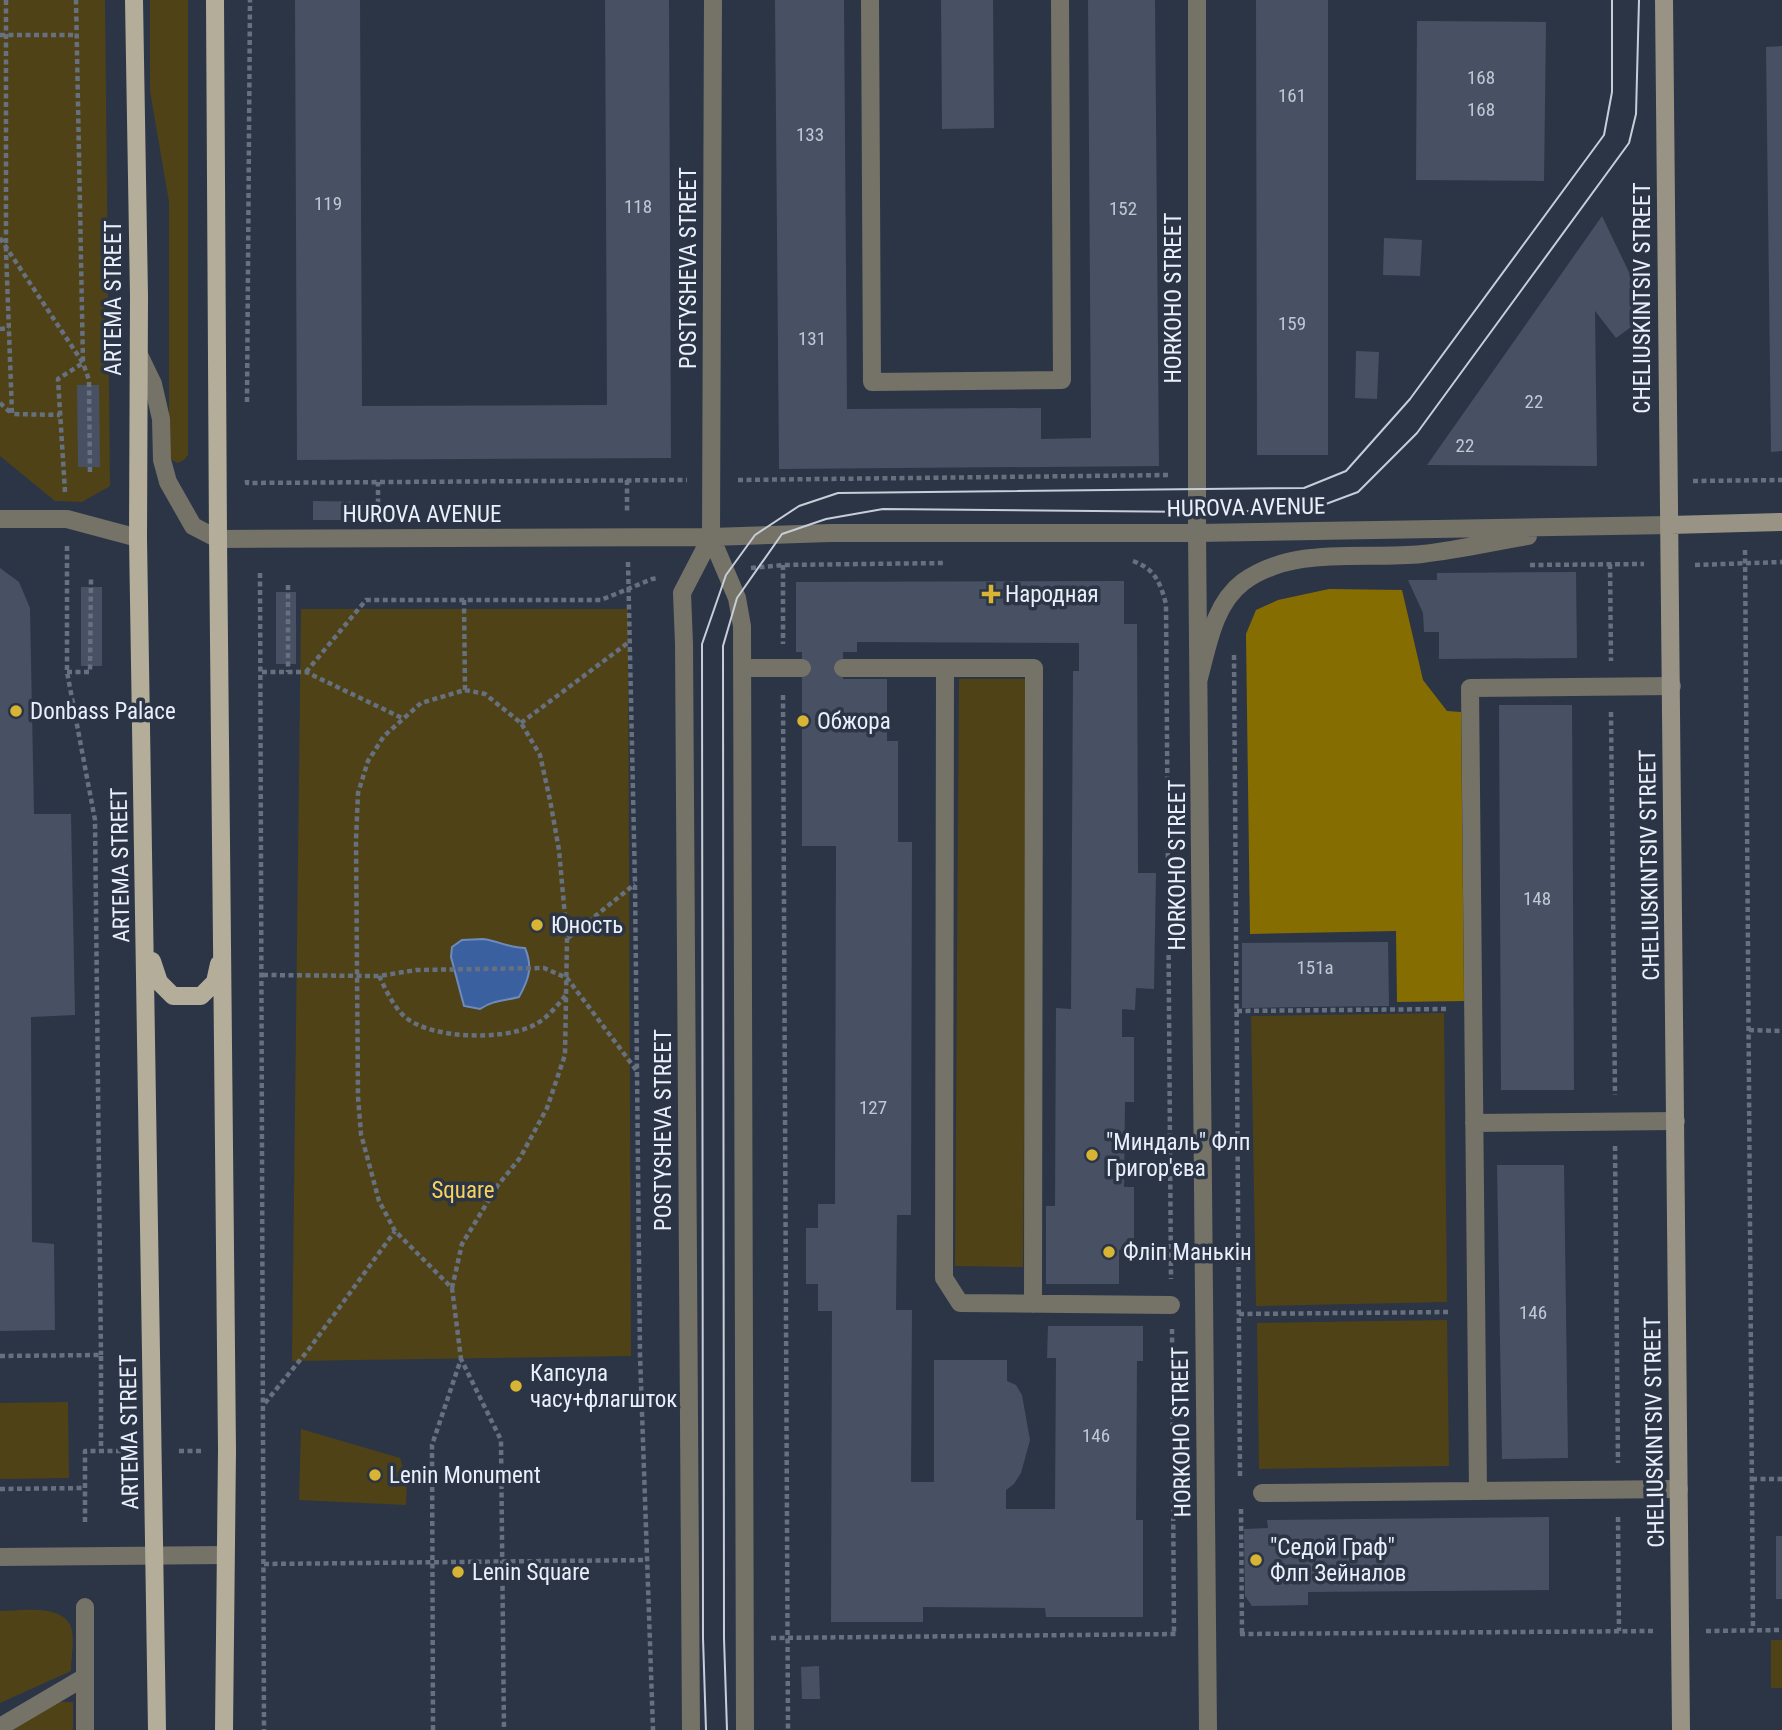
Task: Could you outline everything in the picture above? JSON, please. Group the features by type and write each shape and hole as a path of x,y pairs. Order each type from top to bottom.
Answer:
{"main road":[{"name":"ARTEMA STREET","path":"134,0 139,355 138,538 157,1730"},
{"path":"215,0 227,1437 224,1730"},
{"name":"CHELIUSKINTSIV STREET","path":"1664,0 1681,1730"},
{"name":"HUROVA AVENUE","path":"1671,524 1782,522"},
{"path":"146,941 159,982 173,996 201,996 215,982 223,944"}],"street":[{"name":"POSTYSHEVA STREET","path":"713,0 711,537 737,598 742,626 743,668 745,1730"},
{"path":"870,0 872,382 1062,380 1059,0"},
{"name":"HORKOHO STREET","path":"1197,0 1197,533 1208,1730"},
{"path":"139,355 153,384 161,419 162,460 168,482 193,526 218,539"},
{"path":"0,519 67,519 138,538"},
{"name":"HUROVA AVENUE","path":"218,539 711,537 830,533 1197,533 1671,524"},
{"path":"1199,678 1214,622 1226,601 1242,583 1269,568 1299,559 1421,554 1583,526"},
{"name":"POSTYSHEVA STREET","path":"691,1730 685,699 682,593 711,537"},
{"path":"743,668 803,668"},
{"path":"843,668 1034,668 1032,1304"},
{"path":"945,668 944,1278 960,1303 1171,1305"},
{"path":"1478,1491 1470,688 1672,686"},
{"path":"1474,1123 1676,1121"},
{"path":"1262,1493 1679,1489"},
{"path":"0,1557 225,1555"},
{"path":"85,1607 85,1730"},
{"path":"0,1727 85,1677"}],"path":[{"path":"6,0 3,35 6,250 12,414"},
{"path":"76,0 83,363"},
{"path":"247,414 250,0"},
{"path":"3,35 76,35"},
{"path":"0,238 83,363 89,380 90,475"},
{"path":"0,329 9,328"},
{"path":"83,363 58,379 67,519 67,671 96,820 101,1451"},
{"path":"0,403 12,414 60,415"},
{"path":"247,469 247,483"},
{"path":"1667,481 1782,480"},
{"path":"378,482 378,512"},
{"path":"1745,523 1753,1630"},
{"path":"627,537 635,884 640,1355 653,1730"},
{"path":"1131,561 1144,565 1155,573 1166,604 1174,1634"},
{"path":"724,571 783,565 950,563"},
{"path":"783,565 788,1730"},
{"path":"260,573 264,1730"},
{"path":"306,672 366,600 601,600 652,579 692,575"},
{"path":"67,671 90,671 91,578"},
{"path":"288,585 288,672"},
{"path":"464,600 465,690"},
{"path":"521,723 629,642"},
{"path":"1234,645 1240,1481"},
{"path":"262,672 306,672 402,718"},
{"path":"452,1288 394,1231 379,1201 361,1134 358,1097 356,840 358,793 369,761 384,736 421,703 465,690 485,694 521,723 540,755 559,850 567,939 565,1055 547,1108 520,1158 498,1185 462,1244 452,1288 461,1359 501,1440 504,1730"},
{"path":"567,939 635,884"},
{"path":"263,975 379,976 416,970 544,968 566,978 637,1071"},
{"path":"379,976 391,1001 406,1018 431,1029 451,1033 505,1034 531,1027 552,1013 566,994"},
{"path":"1237,1011 1473,1009"},
{"path":"1749,1030 1782,1031"},
{"path":"264,1404 309,1349 394,1231"},
{"path":"1239,1314 1476,1312"},
{"path":"0,1356 101,1355"},
{"path":"433,1730 432,1445 461,1359"},
{"path":"1752,1479 1782,1479"},
{"path":"0,1489 85,1488"},
{"path":"1241,1509 1242,1634"},
{"path":"264,1564 647,1560"}],"green space":[{"path":"0,0 105,0 110,486 82,502 55,501 0,456"},
{"path":"150,0 188,0 188,455 178,463 169,455 169,202 150,91"},
{"name":"Square","path":"301,609 628,609 631,1356 292,1361"},
{"path":"959,679 1027,679 1023,1267 955,1266"},
{"path":"1444,1013 1447,1302 1256,1306 1251,1016"},
{"path":"1447,1320 1449,1466 1259,1469 1257,1323"},
{"path":"68,1402 69,1478 0,1479 0,1403"},
{"path":"301,1429 400,1458 407,1481 406,1505 299,1500"},
{"path":"0,1611 50,1611 66,1619 73,1637 71,1671 0,1703"},
{"path":"1771,1640 1782,1640 1782,1688 1771,1688"},
{"path":"58,1702 73,1702 73,1730 6,1730"}],"shaded area":[{"path":"1329,589 1402,590 1423,680 1447,711 1461,712 1464,1001 1397,1002 1396,931 1250,934 1246,634 1256,610 1278,600"}],"water":[{"path":"483,939 525,948 529,967 519,997 494,1002 480,1009 464,1006 451,957 452,947 462,940"}],"building":[{"path":"295,0 360,0 362,406 607,405 605,0 669,0 671,458 297,460"},
{"path":"775,0 844,0 847,409 1041,408 1041,439 1091,438 1088,0 1155,0 1159,466 779,469"},
{"path":"941,0 993,0 994,128 942,129"},
{"path":"1256,0 1328,0 1328,455 1257,455"},
{"path":"1417,21 1546,22 1544,181 1416,180"},
{"path":"1782,46 1782,451 1771,452 1766,47"},
{"path":"1602,216 1649,314 1616,338 1595,311 1597,466 1427,465"},
{"path":"1384,238 1422,240 1420,276 1383,275"},
{"path":"1356,351 1379,352 1377,399 1355,398"},
{"path":"77,385 99,385 100,467 78,467"},
{"path":"313,501 375,502 375,520 313,520"},
{"name":"Donbass Palace","path":"0,568 19,582 30,608 34,814 71,814 75,1015 31,1017 32,1242 54,1244 55,1330 0,1331"},
{"path":"1576,572 1577,658 1439,659 1439,632 1424,632 1423,613 1408,580 1437,580 1437,573"},
{"path":"1124,581 1124,624 1137,624 1138,873 1156,873 1154,989 1136,988 1135,1010 1122,1009 1122,1037 1134,1037 1134,1102 1125,1102 1124,1187 1134,1187 1134,1250 1119,1250 1119,1284 1046,1284 1046,1206 1055,1206 1056,1008 1071,1009 1073,671 1079,671 1079,643 857,642 857,652 843,652 843,679 887,679 887,741 898,741 898,842 912,842 911,1215 897,1215 896,1310 912,1310 911,1482 934,1482 934,1360 1007,1360 1007,1381 1016,1385 1022,1395 1030,1440 1021,1473 1006,1490 1006,1509 1055,1509 1056,1358 1047,1358 1048,1326 1143,1326 1143,1361 1137,1361 1136,1520 1143,1520 1143,1617 1046,1617 1045,1608 923,1607 923,1622 831,1622 832,1311 818,1311 818,1284 806,1284 806,1228 818,1228 818,1204 835,1204 836,846 802,846 802,652 796,652 796,582"},
{"path":"81,587 102,587 102,666 81,666"},
{"path":"276,592 296,592 296,664 276,664"},
{"path":"1499,705 1572,705 1574,1090 1501,1090"},
{"path":"1388,942 1389,1006 1242,1008 1242,943"},
{"path":"1497,1165 1564,1165 1568,1458 1502,1459"},
{"path":"1549,1517 1549,1590 1308,1592 1308,1605 1252,1606 1245,1596 1244,1529 1268,1528 1267,1520"},
{"path":"1776,1536 1782,1536 1782,1599 1776,1599"},
{"path":"819,1666 820,1699 802,1699 801,1667"}],"tram line":[{"path":"706,1730 703,1638 702,644 726,575 755,535 799,506 838,493 1304,488 1346,471 1410,399 1604,135 1612,92 1612,0"},
{"path":"727,1730 724,1638 723,646 737,598 782,534 826,519 883,509 1198,512 1310,510 1358,492 1417,433 1629,143 1636,114 1639,0"}],"place":[{"name":"Народная","path":"991,594"},
{"name":"Donbass Palace","path":"16,711"},
{"name":"Обжора","path":"803,721"},
{"name":"Юность","path":"537,925"},
{"name":"\"Миндаль\" Флп Григор'єва","path":"1092,1155"},
{"name":"Фліп Манькін","path":"1109,1252"},
{"name":"Капсула часу+флагшток","path":"516,1386"},
{"name":"Lenin Monument","path":"375,1475"},
{"name":"\"Седой Граф\" Флп Зейналов","path":"1256,1560"},
{"name":"Lenin Square","path":"458,1572"}]}
